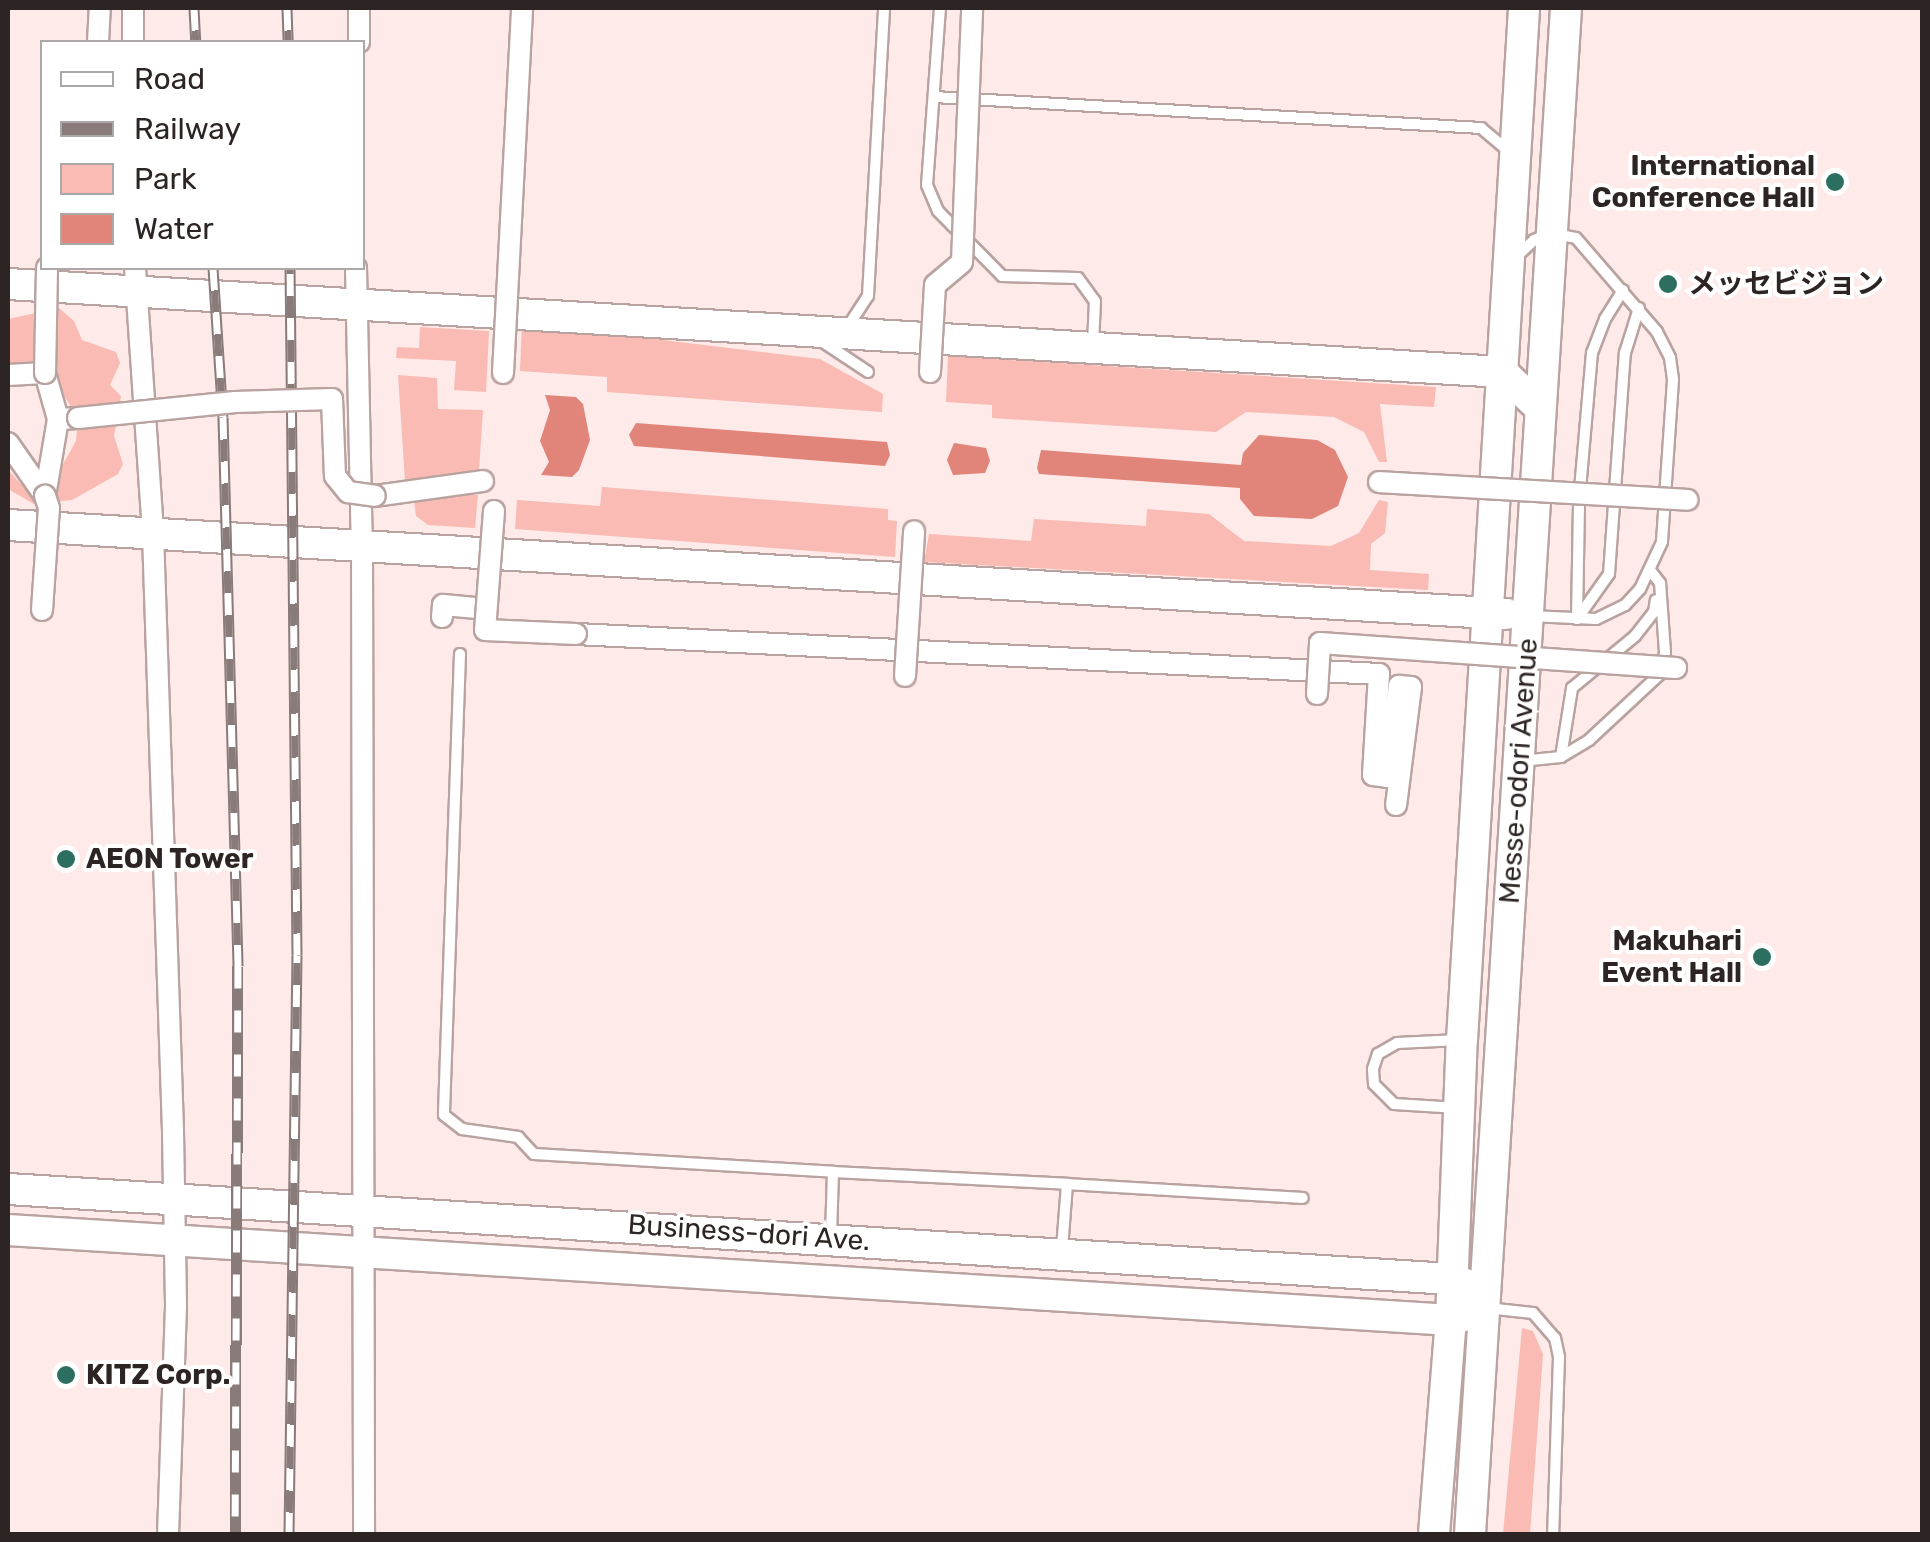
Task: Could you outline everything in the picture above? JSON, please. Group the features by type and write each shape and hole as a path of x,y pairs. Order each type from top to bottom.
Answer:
{"street":[{"path":"98,40 100,8"},
{"path":"133,8 133,40"},
{"path":"359,8 359,40"},
{"path":"503,373 522,8"},
{"path":"930,372 935,285 962,262 972,8"},
{"name":"Messe-odori Avenue","path":"1434,1534 1451,1320 1462,1040 1524,8"},
{"name":"Messe-odori Avenue","path":"1470,1534 1566,8"},
{"path":"45,496 58,418 45,373 48,270"},
{"path":"356,270 362,544 364,1534"},
{"path":"8,284 135,279 356,305 1502,372 1539,407"},
{"path":"135,279 153,534 174,1197 168,1534"},
{"path":"8,376 45,373"},
{"path":"58,418 202,415 236,402 332,399 335,476 355,495 369,497 483,481"},
{"path":"8,443 50,508 42,610"},
{"path":"1380,482 1687,500"},
{"path":"494,512 485,630 1378,674 1373,775 1387,777 1400,686 1411,687 1396,804"},
{"path":"8,525 1529,616"},
{"path":"905,676 914,530"},
{"path":"442,617 442,605 486,609"},
{"path":"1317,694 1320,643 1676,668"},
{"name":"Business-dori Ave.","path":"8,1188 1452,1278 1486,1300 1451,1320 364,1248 8,1230"}],"lane":[{"path":"843,333 868,296 884,8"},
{"path":"940,8 927,184 938,211 1002,276 1078,278 1095,300 1093,348"},
{"path":"934,97 1480,128 1514,156"},
{"path":"1508,270 1520,251 1550,233 1576,238 1639,308 1667,350 1673,380 1662,542 1650,570 1633,597 1596,620 1529,616"},
{"path":"1577,619 1579,501 1592,353 1605,319 1623,290"},
{"path":"1577,619 1609,574 1625,353 1639,308"},
{"path":"806,331 868,372"},
{"path":"1518,761 1560,756 1589,740 1661,673 1665,652 1660,583 1650,570"},
{"path":"1560,756 1572,688 1635,636 1654,612 1656,584 1650,570"},
{"path":"460,654 444,1115 462,1129 518,1137 534,1154 1303,1198"},
{"path":"1459,1108 1394,1104 1374,1084 1373,1069 1378,1054 1397,1043 1462,1040"},
{"path":"830,1238 833,1172"},
{"path":"1062,1253 1067,1184"},
{"path":"1486,1300 1534,1313 1555,1338 1560,1356 1553,1534"}],"green space":[{"path":"59,308 74,321 82,340 116,352 120,363 110,385 121,396 114,436 123,464 118,474 72,500 34,504 8,489 8,470 30,494 45,496 76,441 78,418 53,378 8,366 8,319"},
{"path":"522,323 820,359 883,394 882,412 607,392 607,377 520,371"},
{"path":"420,327 489,331 486,392 454,390 456,361 396,358 397,347 419,348"},
{"path":"948,356 1436,387 1434,407 1380,404 1387,462 1379,462 1364,432 1334,417 1246,412 1216,432 992,418 992,405 946,402"},
{"path":"398,375 437,378 438,409 483,410 479,470 405,480"},
{"path":"602,487 888,509 888,520 897,521 895,557 515,529 517,500 600,506"},
{"path":"478,495 475,528 428,525 416,516 414,501"},
{"path":"1379,500 1388,502 1385,533 1371,544 1370,570 1429,574 1428,590 924,562 929,534 1031,541 1034,519 1146,526 1147,509 1209,514 1244,541 1331,546 1359,533"},
{"path":"1522,1328 1533,1331 1543,1354 1530,1534 1503,1534"}],"water":[{"path":"545,395 576,397 583,404 590,440 579,470 572,477 541,475 549,462 540,441 550,410"},
{"path":"636,423 887,442 890,455 885,466 634,446 629,435"},
{"path":"1259,435 1317,440 1335,450 1348,477 1338,506 1312,519 1254,516 1240,499 1240,488 1039,474 1037,468 1041,450 1241,465 1243,453"},
{"path":"954,443 986,448 990,461 985,473 953,475 947,460"}],"railway":[{"path":"194,8 196,40"},
{"path":"287,8 288,40"},
{"path":"213,270 223,417 238,966 235,1534"},
{"path":"289,1534 297,955 290,270"}],"place":[{"name":"International Conference Hall","path":"1835,182"},
{"name":"メッセビジョン","path":"1668,284"},
{"name":"AEON Tower","path":"66,859"},
{"name":"Makuhari Event Hall","path":"1762,957"},
{"name":"KITZ Corp.","path":"66,1375"}]}
